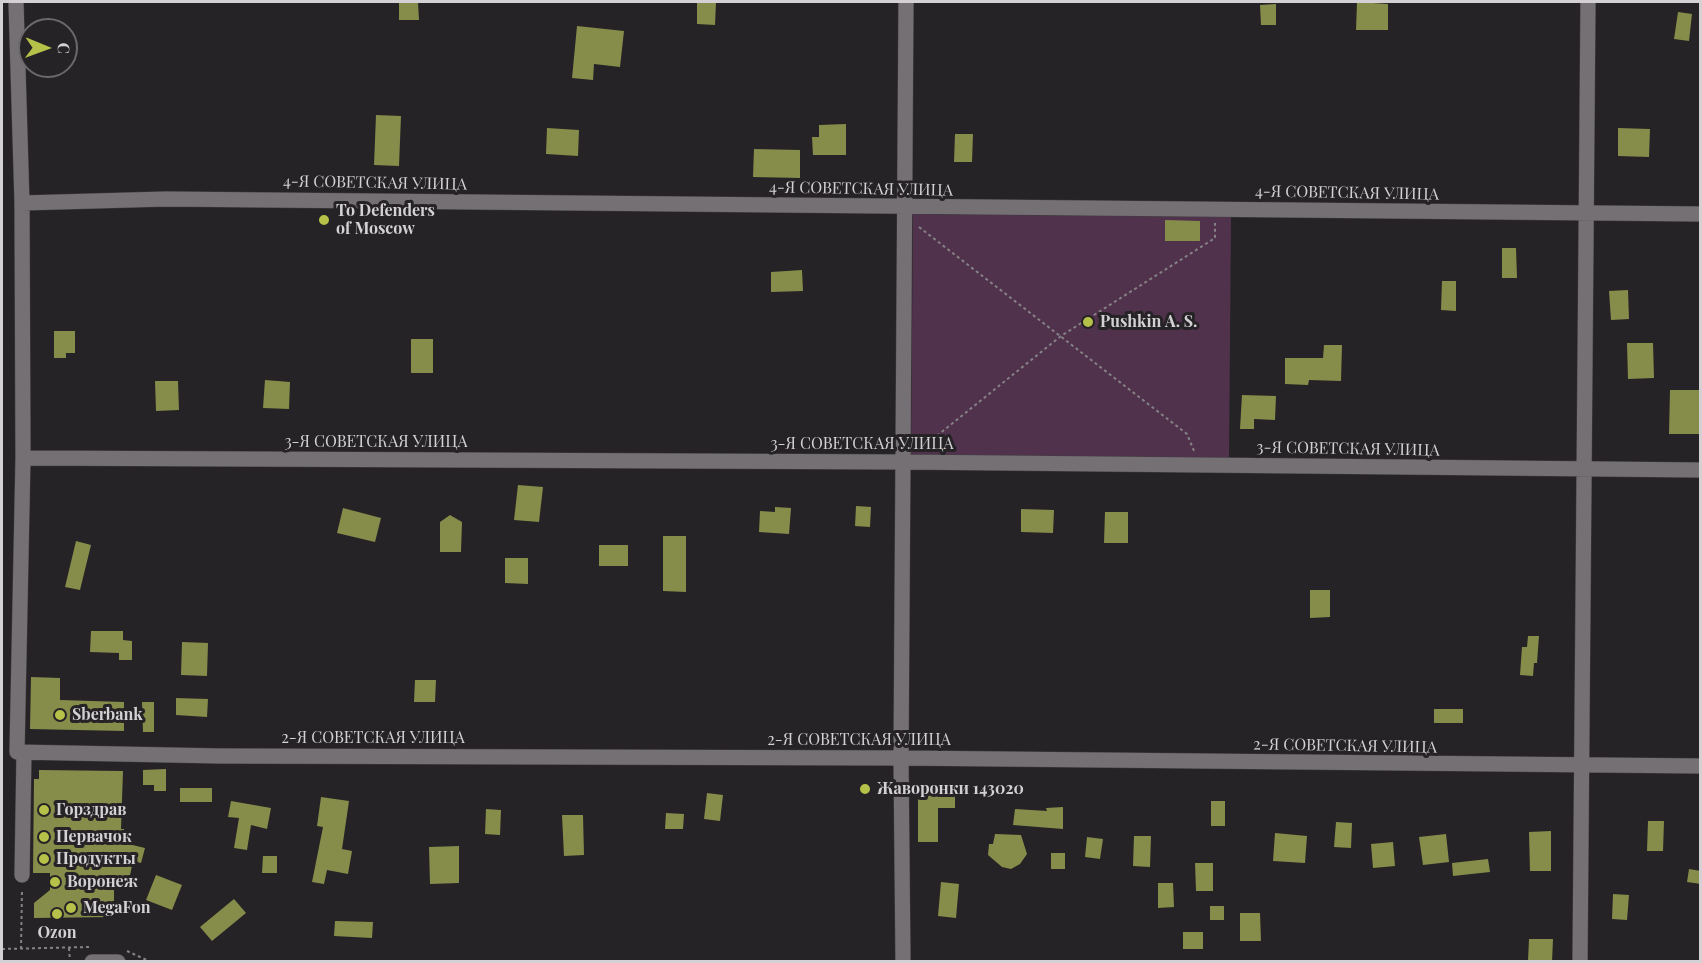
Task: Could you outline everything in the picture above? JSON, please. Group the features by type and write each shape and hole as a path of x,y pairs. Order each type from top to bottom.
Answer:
{"street":[{"path":"16,2 22,203 23,458 20,752 22,875"},
{"path":"903,962 901,758 904,462 912,207 906,2"},
{"path":"1580,962 1580,767 1586,469 1588,2"},
{"name":"4-Я СОВЕТСКАЯ УЛИЦА","path":"22,203 166,199 1701,214"},
{"name":"3-Я СОВЕТСКАЯ УЛИЦА","path":"23,458 923,462 1701,470"},
{"name":"2-Я СОВЕТСКАЯ УЛИЦА","path":"20,752 220,756 901,758 1580,767 1701,766"},
{"path":"91,954 119,955"}],"path":[{"path":"912,207 919,227 1187,434 1199,465"},
{"path":"923,462 923,446 1061,336 1215,238 1215,210"},
{"path":"21,949 22,875"},
{"path":"69,948 70,962"},
{"path":"2,949 69,948 91,954"},
{"path":"119,955 151,962"}],"shaded area":[{"path":"913,214 1231,217 1229,459 911,457"}],"building":[{"path":"399,2 418,2 419,20 399,20"},
{"path":"697,2 716,2 715,25 697,24"},
{"path":"1357,2 1388,4 1388,30 1356,30"},
{"path":"1276,4 1276,25 1261,25 1260,5"},
{"path":"1678,12 1692,14 1689,41 1674,39"},
{"path":"577,26 624,31 620,67 594,64 593,80 572,78"},
{"path":"376,115 401,116 399,166 374,165"},
{"path":"846,124 846,155 813,155 812,137 819,137 819,125"},
{"path":"547,128 579,130 578,156 546,154"},
{"path":"1618,128 1650,129 1649,157 1618,156"},
{"path":"955,134 973,134 972,162 954,162"},
{"path":"754,149 800,150 800,178 753,177"},
{"path":"1165,220 1200,221 1200,241 1165,241"},
{"path":"1502,248 1516,248 1517,278 1502,278"},
{"path":"802,270 803,291 771,292 771,272"},
{"path":"1442,281 1456,281 1456,311 1441,310"},
{"path":"1628,290 1629,319 1611,320 1609,291"},
{"path":"54,331 75,331 75,353 66,353 66,358 54,358"},
{"path":"411,339 433,339 433,373 411,373"},
{"path":"1627,343 1653,343 1654,378 1628,379"},
{"path":"1324,345 1342,345 1341,381 1309,380 1308,385 1285,384 1285,358 1323,358"},
{"path":"265,380 290,382 289,409 263,408"},
{"path":"155,381 178,381 179,410 156,411"},
{"path":"1670,390 1701,390 1701,434 1669,434"},
{"path":"1242,395 1276,396 1275,420 1254,419 1254,429 1240,429"},
{"path":"518,485 543,487 539,522 514,520"},
{"path":"856,506 871,507 870,527 855,526"},
{"path":"775,507 791,508 789,534 759,532 760,511 775,512"},
{"path":"343,508 381,518 375,542 337,533"},
{"path":"1021,509 1054,510 1053,533 1021,532"},
{"path":"1105,512 1128,512 1128,543 1104,543"},
{"path":"450,515 462,522 461,552 440,552 440,522"},
{"path":"663,536 686,536 686,592 663,591"},
{"path":"76,541 91,545 80,590 65,587"},
{"path":"599,545 628,545 628,566 599,566"},
{"path":"505,558 528,558 528,584 505,583"},
{"path":"1310,590 1330,590 1330,617 1310,618"},
{"path":"91,631 123,631 123,640 132,641 132,660 119,660 119,653 90,652"},
{"path":"1528,636 1539,636 1537,663 1534,663 1533,676 1520,675 1522,647 1527,647"},
{"path":"182,642 208,643 207,676 181,675"},
{"path":"31,677 60,678 60,700 124,702 124,731 30,729"},
{"path":"415,680 436,680 435,702 414,702"},
{"path":"176,698 208,699 207,717 176,715"},
{"path":"142,702 154,702 154,732 143,732"},
{"path":"1434,709 1463,709 1463,723 1434,723"},
{"path":"166,769 166,791 154,791 154,785 143,785 143,770"},
{"path":"39,770 123,771 121,829 124,829 124,843 145,848 141,863 133,861 129,880 114,876 114,917 34,918 34,903 50,890 50,873 33,873 34,779 39,779"},
{"path":"918,786 955,786 955,808 938,808 938,842 918,842"},
{"path":"180,788 212,788 212,802 180,802"},
{"path":"707,793 723,795 720,821 704,819"},
{"path":"321,797 349,801 342,849 352,851 348,874 327,870 324,884 312,882 323,827 317,826"},
{"path":"231,801 271,808 267,829 251,825 247,850 234,848 239,818 228,817"},
{"path":"1211,801 1225,801 1225,826 1211,826"},
{"path":"1063,807 1063,829 1013,825 1015,809 1047,811 1046,808"},
{"path":"486,809 501,810 500,835 485,834"},
{"path":"666,813 684,814 683,829 665,829"},
{"path":"562,815 583,815 584,855 564,856"},
{"path":"1648,821 1664,821 1663,851 1647,851"},
{"path":"1336,822 1352,823 1351,848 1334,847"},
{"path":"1551,831 1551,871 1530,871 1529,832"},
{"path":"1275,833 1307,836 1305,863 1273,861"},
{"path":"995,834 1021,835 1027,854 1020,864 1011,869 1002,867 988,855 989,844 993,844"},
{"path":"1446,834 1449,862 1423,865 1419,837"},
{"path":"1134,836 1151,836 1150,867 1133,866"},
{"path":"1087,837 1103,839 1100,859 1085,857"},
{"path":"1393,842 1395,866 1373,868 1371,844"},
{"path":"459,846 459,883 430,884 429,847"},
{"path":"1051,853 1065,853 1065,869 1051,869"},
{"path":"263,856 277,856 277,873 262,873"},
{"path":"1488,859 1490,872 1453,876 1452,863"},
{"path":"1195,863 1213,863 1213,891 1196,891"},
{"path":"1689,869 1701,871 1701,884 1687,882"},
{"path":"156,875 182,885 172,910 146,900"},
{"path":"941,882 959,884 956,918 938,916"},
{"path":"1158,883 1173,883 1174,907 1158,908"},
{"path":"1613,894 1629,895 1627,920 1612,919"},
{"path":"234,899 246,913 212,941 200,927"},
{"path":"1210,906 1224,906 1224,920 1210,920"},
{"path":"1240,913 1260,913 1261,941 1240,941"},
{"path":"335,921 373,922 372,938 334,936"},
{"path":"1183,932 1203,932 1203,949 1183,949"},
{"path":"1529,939 1553,939 1552,962 1528,961"}],"place":[{"name":"To Defenders of Moscow","path":"324,220"},
{"name":"Pushkin A. S.","path":"1088,322"},
{"name":"Sberbank","path":"60,715"},
{"name":"Жаворонки 143020","path":"865,789"},
{"name":"Горздрав","path":"44,810"},
{"name":"Первачок","path":"44,837"},
{"name":"Продукты","path":"44,859"},
{"name":"Воронеж","path":"55,882"},
{"name":"MegaFon","path":"71,908"},
{"name":"Ozon","path":"57,914"}]}
